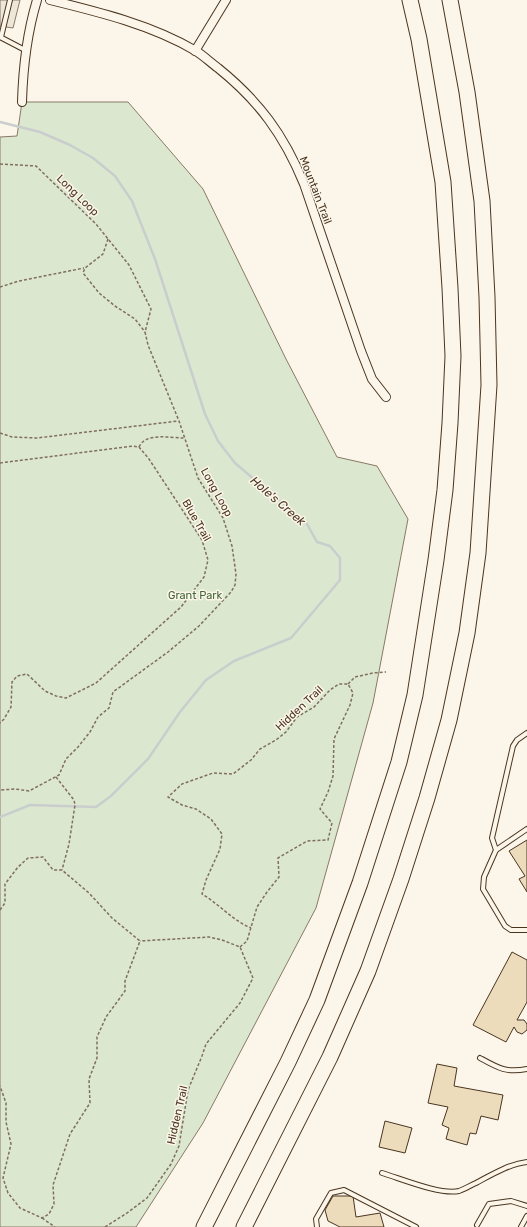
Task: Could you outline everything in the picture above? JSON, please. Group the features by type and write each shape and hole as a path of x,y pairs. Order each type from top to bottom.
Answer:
{"highway":[{"path":"204,1227 288,1062 317,1000 360,883 399,762 415,695 436,560 444,490 450,423 453,356 443,182 419,39 410,0"},
{"path":"244,1227 330,1057 368,971 401,879 427,798 449,720 467,633 478,553 490,385 482,201 467,92 450,0"}],"street":[{"path":"22,102 25,50 37,0"},
{"name":"Mountain Trail","path":"50,0 136,25 161,34 195,51 236,82 264,113 286,146 304,184 365,363 372,379 386,397"},
{"path":"195,51 226,0"}],"lane":[{"path":"10,0 0,37 25,50"},
{"path":"496,850 492,838 512,746 517,740 527,733"},
{"path":"527,829 496,850 484,877 483,888 505,926 511,930 527,930"},
{"path":"480,1058 498,1068 508,1071 527,1069"},
{"path":"382,1173 437,1190 451,1192 461,1190 503,1170 520,1163 527,1162"},
{"path":"317,1227 316,1219 331,1193 344,1190 416,1227"},
{"path":"477,1225 488,1204 511,1201 527,1206"},
{"path":"521,1227 527,1216"}],"path":[{"name":"Long Loop","path":"0,164 36,166 96,224 129,265 151,309 145,332 148,346 179,421 198,478 223,518 232,546 236,574 235,585 231,592 199,626 168,652 113,692 109,708 98,716 90,732 66,759 59,775 56,777"},
{"path":"0,287 19,281 84,268 103,254 108,238"},
{"path":"84,268 83,273 99,293 135,319 145,332"},
{"path":"0,433 12,437 37,438 179,421"},
{"path":"0,463 110,448 133,446 139,448 141,443 149,438 184,438"},
{"name":"Blue Trail","path":"0,723 4,720 11,706 12,682 17,676 27,674 45,690 56,696 66,698 96,683 181,608 204,577 208,560 202,540 149,459 139,448"},
{"path":"0,910 5,904 5,884 18,867 28,858 43,857 53,870 62,870 90,893 112,918 140,941 209,937 240,947 247,941 257,907 266,892 279,877 278,858 307,841 328,840 332,823 320,809 328,792 333,776 334,739 350,705 353,692 348,684 355,676 386,672"},
{"name":"Hidden Trail","path":"251,928 235,920 222,907 202,894 209,872 220,849 222,834 217,826 211,819 200,811 182,805 168,797 182,784 213,773 233,774 251,760 260,749 276,740 286,732 297,717 314,707 330,690 339,684 348,684"},
{"path":"0,790 30,790 56,777 74,800 75,805 69,844 62,870"},
{"path":"42,1218 49,1214 54,1204 53,1185 70,1134 90,1103 90,1079 97,1058 97,1037 106,1017 125,992 126,981 140,941"},
{"name":"Hidden Trail","path":"105,1227 148,1198 171,1164 179,1146 188,1090 206,1044 240,1003 253,978 240,947"},
{"path":"0,1086 6,1103 6,1122 11,1144 2,1178 8,1193 20,1208 42,1218 55,1227"}],"green space":[{"name":"Grant Park","path":"22,102 128,102 203,189 286,359 337,457 377,466 408,519 373,703 316,908 203,1123 136,1227 0,1227 0,137 17,136"}],"shaded area":[{"path":"0,0 20,0 13,28 0,26"}],"building":[{"path":"527,840 527,892 519,879 525,876 509,851"},
{"path":"512,952 527,960 527,1002 517,1020 524,1020 527,1024 527,1030 522,1034 517,1032 514,1027 506,1042 473,1025"},
{"path":"437,1064 457,1068 454,1086 503,1095 498,1120 481,1116 476,1134 470,1133 467,1145 446,1139 449,1128 442,1125 448,1107 428,1103"},
{"path":"385,1121 412,1128 405,1153 379,1147"},
{"path":"333,1196 353,1196 356,1217 380,1213 384,1227 340,1227 328,1221 325,1210"}],"waterway":[{"name":"Hole's Creek","path":"0,122 40,132 70,145 93,158 115,176 132,201 155,259 205,414 218,441 235,463 307,524 317,542 330,546 340,558 340,580 291,638 234,661 206,680 180,712 148,759 111,796 96,807 30,805 0,817"}]}
